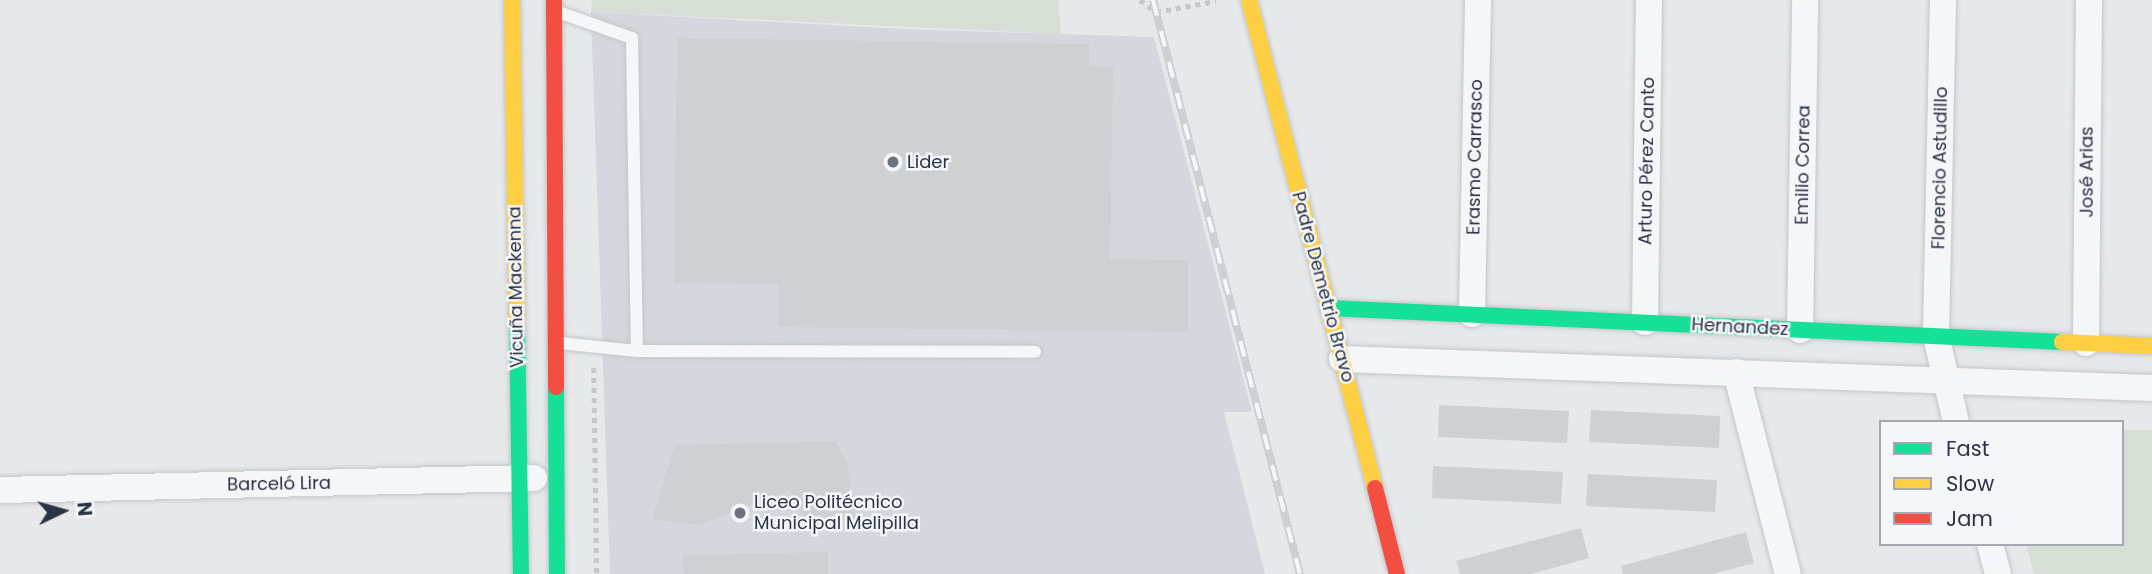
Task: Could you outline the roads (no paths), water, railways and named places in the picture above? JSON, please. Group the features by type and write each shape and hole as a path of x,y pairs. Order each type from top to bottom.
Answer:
{"street":[{"name":"Vicuña Mackenna","path":"512,0 521,574"},
{"name":"Padre Demetrio Bravo","path":"1249,0 1397,574"},
{"name":"Erasmo Carrasco","path":"1472,314 1478,0"},
{"name":"Arturo Pérez Canto","path":"1645,323 1648,0"},
{"name":"Emilio Correa","path":"1800,330 1805,0"},
{"name":"Florencio Astudillo","path":"1943,0 1937,336 1944,380 1955,420"},
{"name":"José Arias","path":"2086,343 2089,0"},
{"path":"554,5 558,478 556,574"},
{"name":"Hernandez","path":"1328,307 2152,346"},
{"path":"1342,359 2152,388"},
{"path":"1736,372 1788,574"},
{"name":"Barceló Lira","path":"0,490 558,478"},
{"path":"1991,546 1998,574"}],"lane":[{"path":"554,5 632,38 637,351"},
{"path":"516,277 529,299"},
{"path":"542,321 556,342 637,351 1035,352"}],"railway":[{"path":"1153,0 1300,574"}],"place":[{"name":"Lider","path":"893,162"},
{"name":"Liceo Politécnico Municipal Melipilla","path":"740,513"}]}
